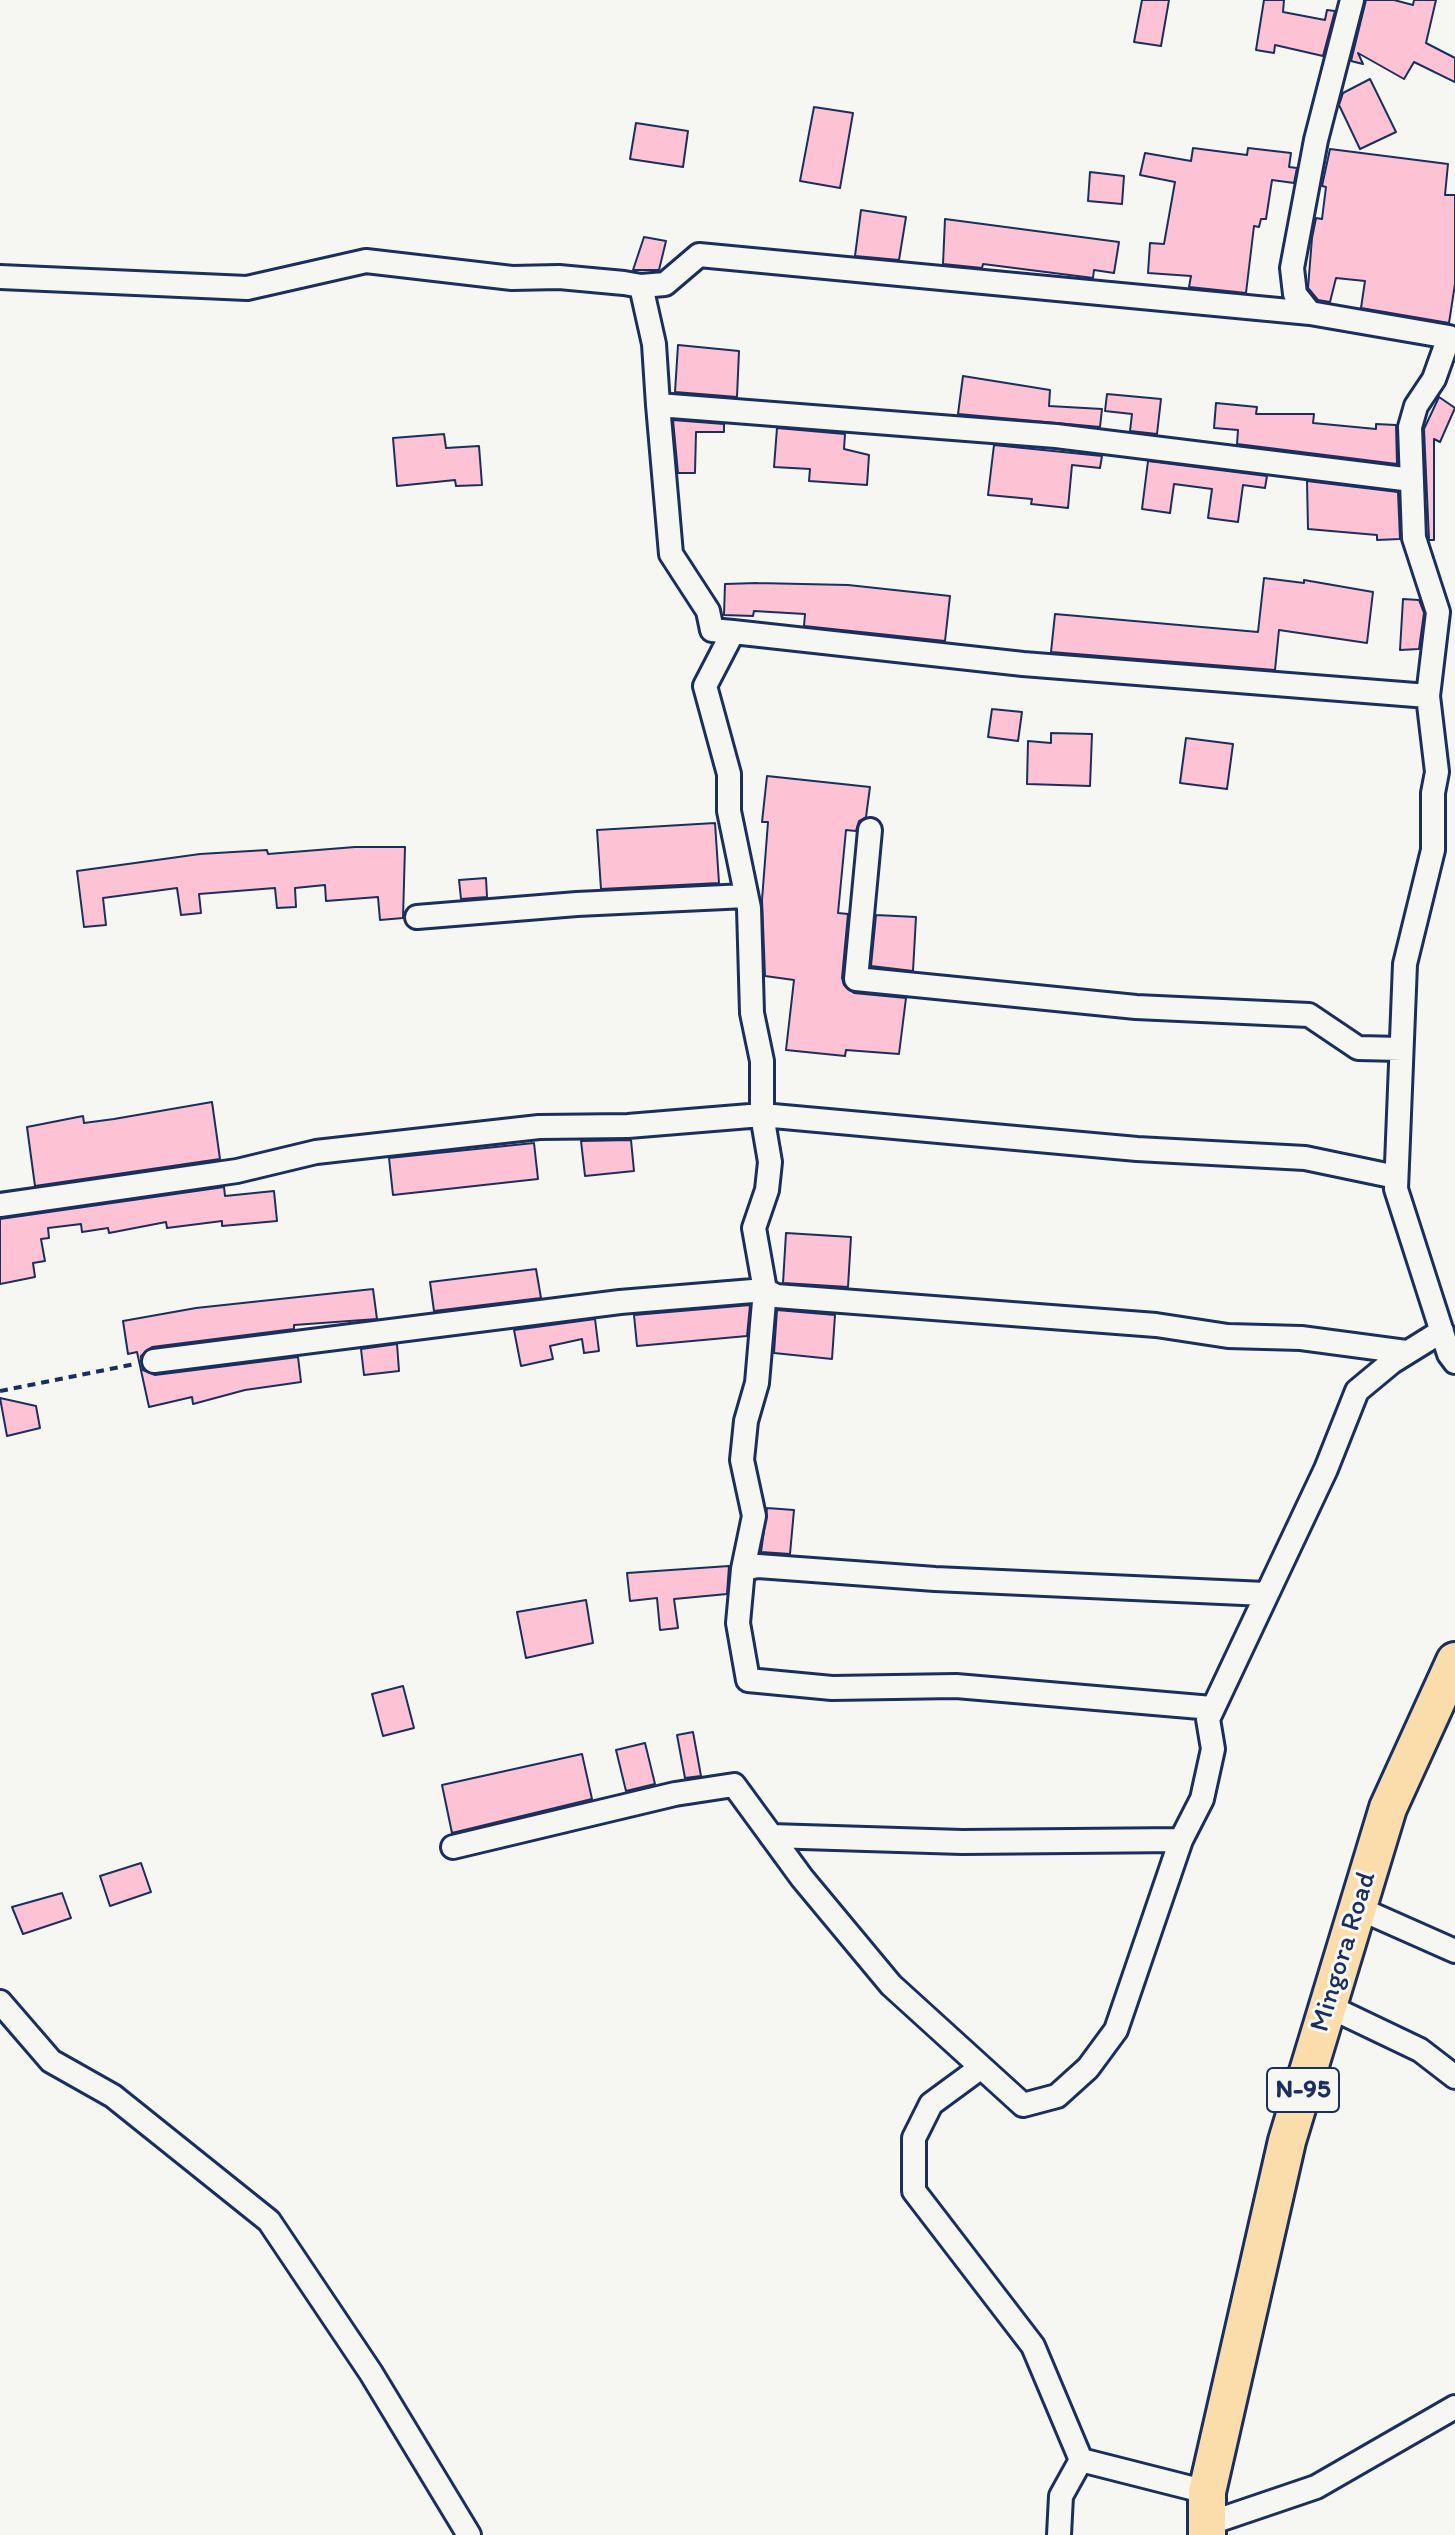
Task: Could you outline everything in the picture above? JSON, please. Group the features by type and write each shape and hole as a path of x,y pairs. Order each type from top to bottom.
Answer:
{"highway":[{"name":"Mingora Road","path":"1207,2517 1287,2141 1388,1808 1455,1661"}],"street":[{"path":"1310,313 1295,294 1292,268 1316,140 1352,0"},
{"path":"0,277 247,288 366,261 512,278 559,277 641,286 665,284 699,255 1310,313 1452,334 1434,379 1416,406 1410,427 1414,538 1438,612 1428,696 1437,772 1433,793 1433,850 1405,964 1396,1189 1455,1362"},
{"path":"641,286 654,344 671,554 708,611 712,630 1008,663 1428,696"},
{"path":"658,405 1056,436 1412,480"},
{"path":"733,632 705,686 729,774 729,811 746,896 752,1013 762,1061 762,1115 770,1162 767,1190 754,1228 765,1290 757,1383 746,1421 742,1460 754,1516 743,1569 738,1623 748,1680 832,1688 956,1686 1212,1708"},
{"path":"870,830 856,979 1136,1007 1309,1015 1358,1048 1401,1049"},
{"path":"417,917 577,904 746,896"},
{"path":"0,1205 237,1171 316,1152 539,1127 628,1126 762,1115 998,1133 1137,1149 1305,1158 1396,1177"},
{"path":"154,1361 620,1302 765,1290 776,1296 1142,1323 1228,1336 1301,1338 1406,1352"},
{"path":"453,1847 675,1794 734,1785 891,1985 1023,2105 1057,2096 1088,2068 1116,2030 1181,1840 1202,1799 1213,1749 1208,1719 1212,1708 1252,1631 1265,1594 1326,1469 1357,1391 1406,1352 1442,1331"},
{"path":"743,1569 758,1566 935,1579 1265,1594"},
{"path":"771,1836 977,1842 1181,1840"},
{"path":"1358,1908 1455,1951"},
{"path":"0,2002 51,2061 113,2096 269,2221 371,2373 469,2535"},
{"path":"1328,2006 1420,2050 1455,2077"},
{"path":"980,2068 931,2104 914,2138 914,2191 1033,2346 1081,2460 1207,2517 1316,2487 1455,2407"},
{"path":"1059,2535 1061,2496 1081,2460"}],"path":[{"path":"0,1391 154,1361"}],"building":[{"path":"1142,0 1169,0 1161,46 1134,42"},
{"path":"1264,0 1284,0 1283,12 1325,20 1327,10 1335,11 1323,56 1275,45 1274,53 1256,50"},
{"path":"1366,0 1394,0 1413,5 1414,0 1436,0 1426,43 1455,58 1455,82 1414,62 1404,79 1358,53 1363,64 1351,61"},
{"path":"1370,79 1396,132 1360,149 1339,105 1343,93"},
{"path":"814,107 853,113 840,188 800,181"},
{"path":"636,123 688,131 683,167 630,159"},
{"path":"1193,148 1247,155 1248,148 1291,153 1289,167 1297,168 1294,183 1272,180 1266,219 1261,219 1259,227 1254,226 1246,293 1189,287 1191,276 1148,273 1150,243 1164,244 1175,182 1140,175 1145,153 1191,161"},
{"path":"1330,149 1448,164 1445,195 1455,195 1455,284 1449,323 1361,308 1365,281 1336,278 1330,302 1318,300 1308,288 1312,238 1316,218 1322,219 1326,187 1322,186"},
{"path":"1090,172 1124,176 1122,204 1088,201"},
{"path":"861,210 906,217 899,260 855,256"},
{"path":"945,219 1119,242 1114,273 1094,270 1093,278 983,264 982,268 943,264"},
{"path":"644,237 666,241 659,270 633,270"},
{"path":"678,345 739,351 737,397 675,392"},
{"path":"963,376 1050,390 1049,406 1102,409 1100,427 958,414"},
{"path":"1107,394 1161,399 1157,434 1130,431 1132,414 1105,411"},
{"path":"1439,397 1455,408 1440,442 1434,439 1434,540 1429,540 1424,429"},
{"path":"1216,403 1257,407 1256,414 1314,414 1313,423 1376,429 1376,424 1396,425 1397,464 1237,444 1238,430 1214,428"},
{"path":"673,420 724,424 724,432 696,432 695,473 678,473"},
{"path":"777,428 845,434 844,449 869,455 867,485 809,481 810,469 774,467"},
{"path":"444,434 446,448 479,446 482,485 456,486 455,480 397,486 393,438"},
{"path":"994,445 1102,456 1100,468 1072,465 1068,508 1031,504 1032,499 988,495"},
{"path":"1148,461 1267,476 1265,488 1243,485 1238,522 1208,518 1212,489 1174,484 1170,513 1142,509"},
{"path":"1307,481 1398,492 1400,539 1377,540 1377,535 1308,529"},
{"path":"1264,578 1304,583 1304,580 1373,592 1367,643 1279,630 1275,670 1051,652 1055,614 1258,632"},
{"path":"725,584 848,585 950,596 945,641 804,626 805,614 754,611 753,616 724,615"},
{"path":"1403,599 1419,600 1424,613 1419,649 1400,650"},
{"path":"992,709 1022,712 1018,741 988,737"},
{"path":"1051,733 1092,734 1090,786 1027,784 1028,741 1051,743"},
{"path":"1186,738 1233,744 1227,789 1180,783"},
{"path":"767,776 870,787 866,817 859,821 856,831 846,830 838,913 848,914 842,978 844,985 854,993 906,998 899,1054 846,1050 845,1056 786,1050 794,980 765,976 762,900 768,822 762,822"},
{"path":"715,823 719,883 601,889 597,830"},
{"path":"355,847 405,847 403,918 380,920 378,897 326,901 325,885 295,888 296,907 277,908 275,888 199,894 201,913 181,915 177,888 103,898 106,925 84,927 77,871 200,854 267,850 268,854"},
{"path":"486,878 487,897 461,899 459,880"},
{"path":"876,915 916,917 913,971 871,966"},
{"path":"212,1102 220,1159 35,1186 27,1127 83,1116 84,1123 114,1119"},
{"path":"631,1140 634,1171 585,1176 581,1141"},
{"path":"534,1143 538,1179 393,1195 389,1158"},
{"path":"224,1187 225,1196 274,1191 277,1221 222,1226 222,1221 167,1228 166,1222 109,1233 108,1228 82,1232 81,1224 48,1228 49,1238 41,1239 45,1261 33,1263 35,1277 0,1284 0,1219"},
{"path":"786,1233 851,1237 848,1287 783,1283"},
{"path":"536,1269 541,1298 434,1311 430,1282"},
{"path":"373,1289 377,1319 294,1325 294,1329 152,1347 141,1356 143,1370 155,1375 298,1357 301,1382 245,1390 193,1404 192,1397 149,1407 137,1352 128,1354 123,1321 196,1308"},
{"path":"750,1305 747,1336 637,1346 634,1315"},
{"path":"777,1310 835,1315 832,1359 774,1353"},
{"path":"595,1319 599,1351 584,1353 582,1339 550,1346 553,1359 521,1366 514,1330"},
{"path":"397,1344 399,1371 364,1375 361,1349"},
{"path":"0,1398 36,1406 40,1428 7,1436"},
{"path":"767,1508 794,1510 790,1554 761,1552"},
{"path":"729,1566 727,1594 674,1599 678,1628 660,1630 657,1598 630,1601 627,1573"},
{"path":"586,1600 593,1643 526,1658 517,1612"},
{"path":"403,1686 414,1728 383,1736 372,1694"},
{"path":"693,1732 701,1776 685,1778 677,1735"},
{"path":"645,1743 655,1784 626,1791 616,1750"},
{"path":"582,1754 592,1799 452,1833 442,1785"},
{"path":"141,1863 151,1892 110,1906 100,1876"},
{"path":"62,1893 71,1918 23,1934 12,1907"}]}
